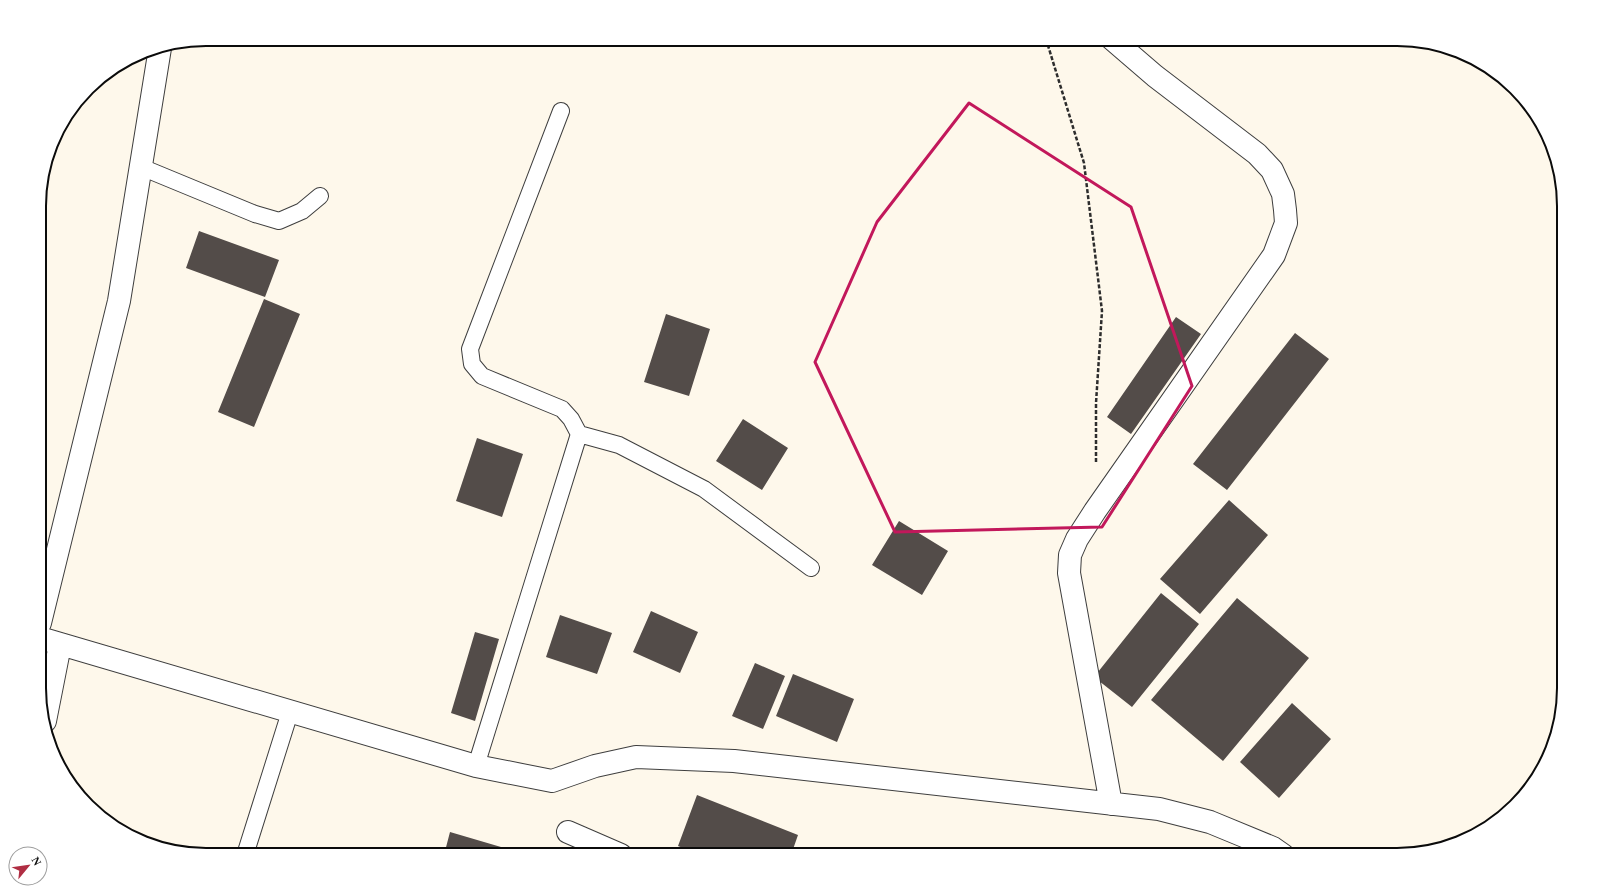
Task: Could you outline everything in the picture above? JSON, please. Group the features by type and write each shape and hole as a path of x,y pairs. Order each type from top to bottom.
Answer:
{"street":[{"path":"1111,804 1069,573 1070,555 1077,539 1095,511 1274,255 1286,223 1282,194 1272,170 1257,154 1155,76 1120,46"},
{"path":"46,599 119,301 159,53"},
{"path":"46,701 50,642 476,766 552,781 595,766 636,757 734,761 1159,809 1210,822 1273,848"},
{"path":"568,832 605,848"}],"lane":[{"path":"476,766 579,434 571,419 562,409 482,376 472,364 470,349 561,111"},
{"path":"141,167 255,214 279,221 302,211 320,196"},
{"path":"579,434 619,445 704,490 811,568"},
{"path":"247,848 290,712"}],"path":[{"path":"1048,46 1084,163 1102,311 1096,403 1096,464"}],"highlighted area":[{"path":"969,103 1131,207 1192,386 1102,527 895,532 815,362 877,222"}],"building":[{"path":"199,231 279,260 265,297 186,268"},
{"path":"264,299 300,314 254,427 218,412"},
{"path":"666,314 710,329 689,396 644,382"},
{"path":"1176,317 1201,334 1131,434 1107,417"},
{"path":"1295,333 1329,359 1227,490 1193,464"},
{"path":"743,419 788,448 762,490 716,461"},
{"path":"477,438 523,454 502,517 456,501"},
{"path":"1229,500 1268,535 1200,614 1160,579"},
{"path":"899,521 948,551 922,595 872,565"},
{"path":"1161,593 1199,624 1132,707 1094,677"},
{"path":"1237,598 1309,658 1223,761 1151,700"},
{"path":"651,611 698,632 680,673 633,652"},
{"path":"560,615 612,633 597,674 546,657"},
{"path":"475,632 499,639 475,721 451,713"},
{"path":"755,663 785,676 763,729 732,716"},
{"path":"793,674 854,699 837,742 776,716"},
{"path":"1292,703 1331,739 1279,798 1240,762"},
{"path":"697,795 798,835 793,848 683,848 678,846"},
{"path":"450,832 501,847 501,848 446,848"}]}
